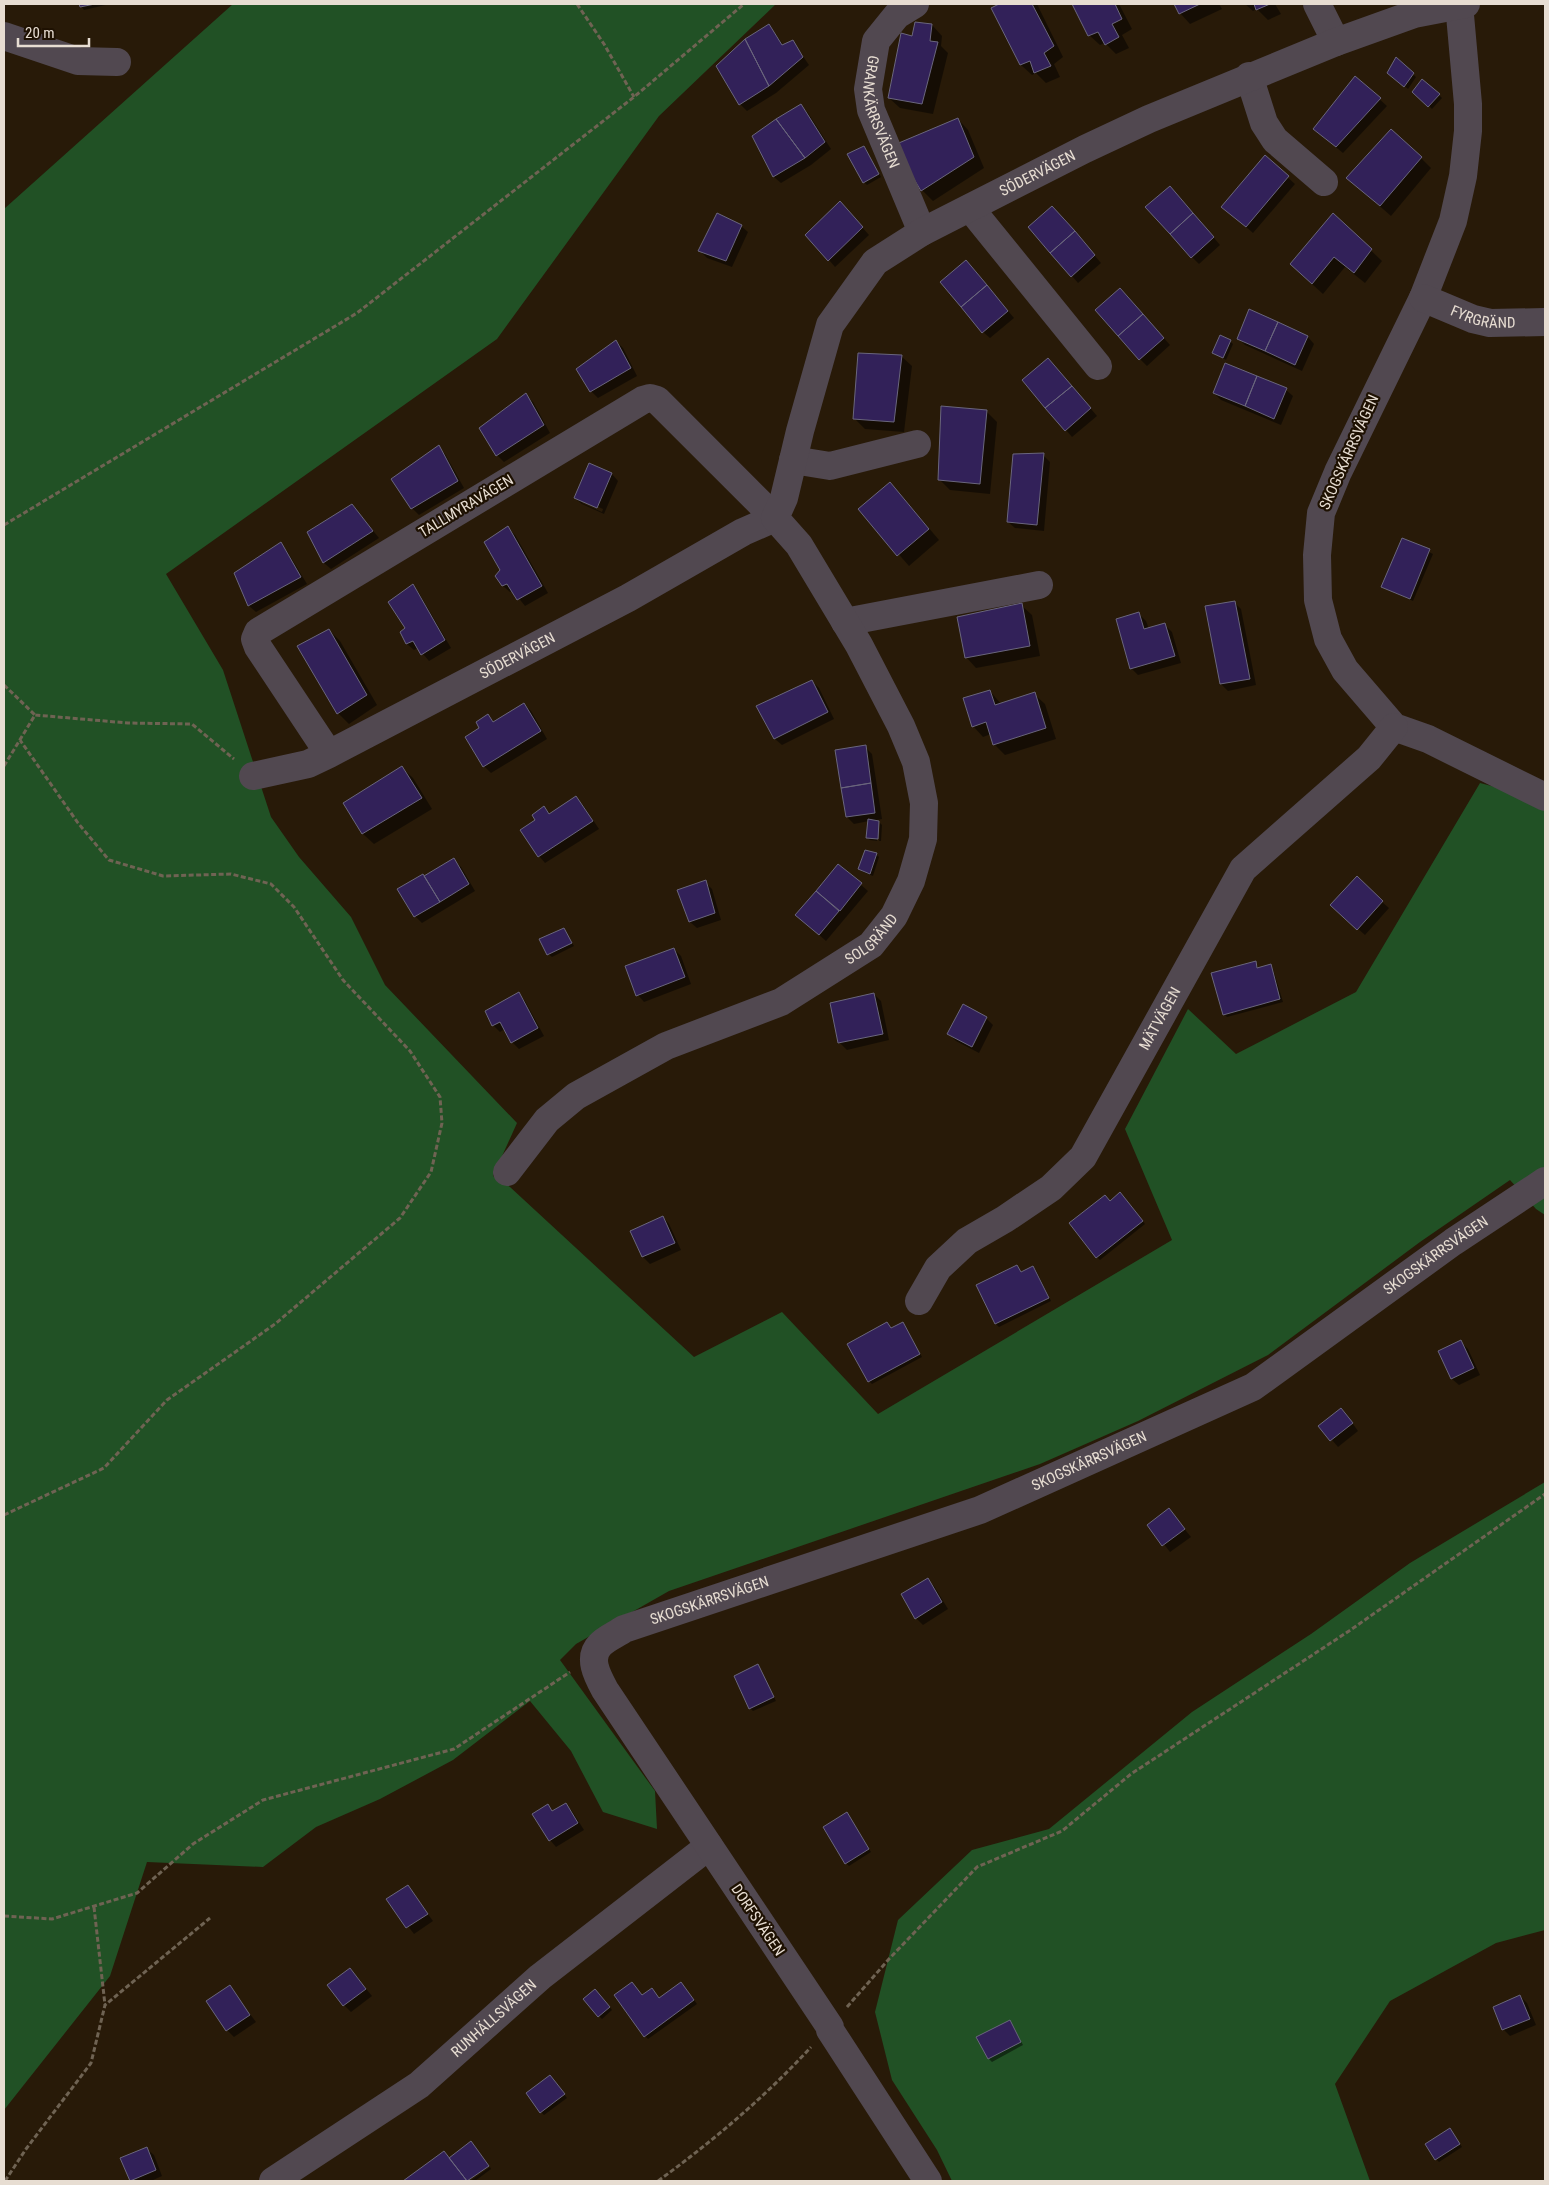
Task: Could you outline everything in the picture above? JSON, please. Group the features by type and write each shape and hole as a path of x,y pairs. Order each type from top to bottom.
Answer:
{"street":[{"name":"GRANKÄRRSVÄGEN","path":"915,4 896,15 876,41 868,89 871,110 922,232"},
{"path":"1317,4 1336,42"},
{"name":"SÖDERVÄGEN","path":"253,776 308,764 329,754 628,598 743,532 775,518 784,498 830,325 875,262 922,232 1093,145 1249,76 1414,14 1462,4"},
{"name":"SKOGSKÄRRSVÄGEN","path":"1462,4 1468,131 1463,176 1453,221 1441,258 1424,298 1400,343 1338,472 1321,513 1317,555 1318,600 1328,639 1345,670 1394,727 1428,739 1545,797"},
{"path":"4,36 78,61 117,62"},
{"path":"1249,76 1264,124 1275,140 1324,182"},
{"path":"970,208 1098,366"},
{"name":"FYRGRÄND","path":"1424,298 1473,319 1490,323 1545,322"},
{"name":"TALLMYRAVÄGEN","path":"329,754 258,647 255,639 258,632 643,400 650,398 657,400 775,518"},
{"path":"793,460 830,466 917,444"},
{"name":"SOLGRÄND","path":"507,1172 547,1120 576,1096 666,1046 781,1002 871,945 894,916 911,882 923,839 924,803 916,762 901,726 845,622 799,545 775,518"},
{"path":"845,622 1039,585"},
{"name":"MÄTVÄGEN","path":"919,1301 938,1268 967,1241 1005,1219 1051,1188 1083,1157 1242,869 1368,758 1394,727"},
{"name":"SKOGSKÄRRSVÄGEN","path":"594,1656 600,1644 624,1629 980,1510 1253,1386 1453,1242 1545,1181"},
{"name":"DORFSVÄGEN","path":"594,1656 595,1670 605,1690 830,2027 830,2030 928,2181"},
{"name":"RUNHÄLLSVÄGEN","path":"273,2181 418,2085 540,1977 709,1846"}],"path":[{"path":"577,4 604,44 634,97"},
{"path":"4,525 357,313 634,97 744,4"},
{"path":"4,685 35,715 128,722 192,724 253,776"},
{"path":"4,766 35,715"},
{"path":"4,1515 104,1468 167,1400 274,1324 400,1218 431,1172 442,1123 440,1097 410,1051 343,980 294,907 272,884 231,874 163,876 109,860 78,823 20,740"},
{"path":"658,2181 701,2150 781,2079 830,2027 889,1958 976,1867 1062,1831 1130,1774 1349,1631 1545,1494"},
{"path":"4,1916 52,1920 137,1893 193,1844 262,1800 454,1748 594,1656"},
{"path":"5,2181 26,2149 91,2063 105,2005 94,1907"},
{"path":"105,2005 210,1918"}],"green space":[{"path":"233,4 776,4 659,116 497,339 166,574 223,670 271,817 299,857 351,917 385,985 517,1123 493,1176 510,1187 694,1357 782,1312 878,1414 1172,1240 1125,1129 1188,1009 1236,1054 1356,992 1480,783 1545,800 1545,1215 1536,1209 1510,1180 1420,1242 1268,1355 1138,1421 1040,1464 669,1591 576,1644 560,1660 655,1791 657,1829 603,1812 571,1751 530,1701 453,1760 380,1799 316,1827 263,1867 147,1862 110,1976 4,2110 4,209"},
{"path":"1545,1482 1545,1930 1496,1943 1390,2001 1335,2084 1370,2181 952,2181 937,2150 892,2080 875,2012 898,1920 972,1850 1049,1829 1192,1712 1311,1634 1410,1563"}],"building":[{"path":"79,4 95,4 80,7"},
{"path":"999,4 1032,4 1054,46 1044,53 1051,66 1034,73 1030,61 1020,65 991,8"},
{"path":"1072,4 1115,4 1122,19 1112,24 1119,37 1105,45 1098,32 1088,36"},
{"path":"1174,4 1200,4 1179,14"},
{"path":"1254,4 1270,4 1256,10"},
{"path":"915,22 932,24 930,41 938,42 922,104 888,98 901,33 912,36"},
{"path":"769,24 782,45 793,40 803,57 769,86 745,39"},
{"path":"745,39 769,86 739,105 716,66"},
{"path":"1396,57 1414,73 1404,87 1387,73"},
{"path":"1355,76 1381,98 1336,147 1313,129"},
{"path":"1422,79 1440,94 1428,107 1412,92"},
{"path":"801,104 825,142 805,158 776,119"},
{"path":"958,118 974,157 921,191 894,145"},
{"path":"776,119 805,158 773,177 752,136"},
{"path":"1391,129 1422,157 1380,206 1346,178"},
{"path":"864,146 879,174 863,183 847,154"},
{"path":"1265,155 1289,176 1246,227 1221,207"},
{"path":"1170,186 1193,213 1170,234 1145,207"},
{"path":"840,201 863,227 828,261 805,235"},
{"path":"1052,206 1075,231 1050,253 1028,227"},
{"path":"717,213 742,225 726,261 698,251"},
{"path":"1193,213 1214,237 1191,258 1170,234"},
{"path":"1333,213 1372,249 1354,273 1334,257 1312,284 1290,264"},
{"path":"1075,231 1095,255 1071,277 1050,253"},
{"path":"966,260 987,285 961,307 940,282"},
{"path":"987,285 1008,311 982,333 961,307"},
{"path":"1120,288 1143,314 1118,336 1095,310"},
{"path":"1249,309 1278,322 1265,351 1237,339"},
{"path":"1143,314 1164,338 1139,360 1118,336"},
{"path":"1278,322 1308,336 1295,365 1265,351"},
{"path":"1220,335 1231,340 1223,358 1212,353"},
{"path":"616,340 631,368 590,392 576,369"},
{"path":"858,353 902,355 894,422 853,419"},
{"path":"1048,358 1072,386 1045,408 1022,380"},
{"path":"1225,363 1257,376 1245,406 1213,393"},
{"path":"1257,376 1287,388 1274,419 1245,406"},
{"path":"1072,386 1091,408 1065,431 1045,408"},
{"path":"526,393 544,425 496,456 479,428"},
{"path":"941,406 987,410 980,484 938,480"},
{"path":"439,445 458,481 411,509 391,479"},
{"path":"1044,453 1037,525 1007,522 1013,454"},
{"path":"589,463 612,473 597,508 574,498"},
{"path":"890,482 929,529 897,556 858,509"},
{"path":"352,504 373,531 323,563 307,532"},
{"path":"508,526 542,586 517,600 507,584 502,586 495,576 500,570 484,542"},
{"path":"1402,538 1430,549 1410,599 1381,587"},
{"path":"281,542 301,577 248,606 234,573"},
{"path":"413,584 445,640 421,655 413,641 406,644 400,632 405,628 388,602"},
{"path":"1235,601 1250,679 1220,684 1205,606"},
{"path":"1022,603 1030,646 965,658 957,617"},
{"path":"1139,612 1144,629 1165,623 1175,656 1130,669 1116,619"},
{"path":"329,629 367,695 337,714 297,646"},
{"path":"812,680 828,712 774,739 756,706"},
{"path":"990,690 995,705 1035,692 1046,728 993,745 986,722 972,727 963,698"},
{"path":"524,703 541,731 483,767 465,737 479,728 476,722 488,714 493,722"},
{"path":"866,745 871,783 841,788 835,750"},
{"path":"402,766 422,798 362,834 343,803"},
{"path":"871,783 875,813 846,817 841,788"},
{"path":"576,796 593,821 538,857 520,830 535,820 532,815 544,806 549,814"},
{"path":"868,819 879,821 878,839 866,838"},
{"path":"865,850 877,853 870,874 858,869"},
{"path":"454,858 469,884 440,902 424,876"},
{"path":"838,864 862,883 840,911 816,891"},
{"path":"423,874 440,902 414,917 397,889"},
{"path":"1357,876 1383,901 1357,930 1330,905"},
{"path":"706,880 715,913 689,922 677,890"},
{"path":"816,891 839,911 819,935 795,915"},
{"path":"564,928 572,943 547,955 539,939"},
{"path":"674,948 685,977 636,996 625,966"},
{"path":"1256,961 1257,968 1271,964 1280,999 1223,1015 1211,973"},
{"path":"519,992 538,1028 511,1043 500,1022 492,1026 485,1011"},
{"path":"874,993 883,1034 838,1043 830,1003"},
{"path":"963,1004 987,1017 972,1047 947,1034"},
{"path":"1120,1192 1143,1221 1096,1258 1069,1223 1105,1195 1110,1201"},
{"path":"663,1216 675,1243 642,1257 630,1231"},
{"path":"1017,1265 1021,1272 1033,1266 1049,1298 995,1324 976,1285"},
{"path":"887,1322 891,1328 903,1322 920,1354 868,1382 847,1344"},
{"path":"1461,1340 1474,1368 1451,1379 1438,1351"},
{"path":"1341,1408 1353,1423 1330,1441 1318,1426"},
{"path":"1169,1508 1185,1529 1162,1546 1147,1525"},
{"path":"928,1578 942,1602 915,1619 901,1594"},
{"path":"758,1664 774,1697 749,1709 734,1676"},
{"path":"566,1803 578,1823 549,1841 532,1814 548,1804 552,1811"},
{"path":"847,1812 869,1849 845,1864 823,1827"},
{"path":"408,1885 428,1914 406,1928 386,1899"},
{"path":"350,1968 366,1989 343,2006 327,1985"},
{"path":"632,1982 642,1995 652,1988 659,1998 681,1982 694,2000 644,2037 614,1995"},
{"path":"230,1985 250,2015 226,2031 206,2001"},
{"path":"595,1989 610,2007 598,2017 583,1999"},
{"path":"1520,1995 1530,2019 1502,2030 1493,2007"},
{"path":"1010,2020 1021,2042 988,2059 976,2037"},
{"path":"550,2075 565,2094 540,2113 526,2093"},
{"path":"1450,2128 1460,2144 1435,2160 1425,2144"},
{"path":"471,2141 489,2166 467,2181 449,2158"},
{"path":"147,2147 156,2170 130,2181 120,2158"},
{"path":"444,2151 467,2181 403,2181"}]}
